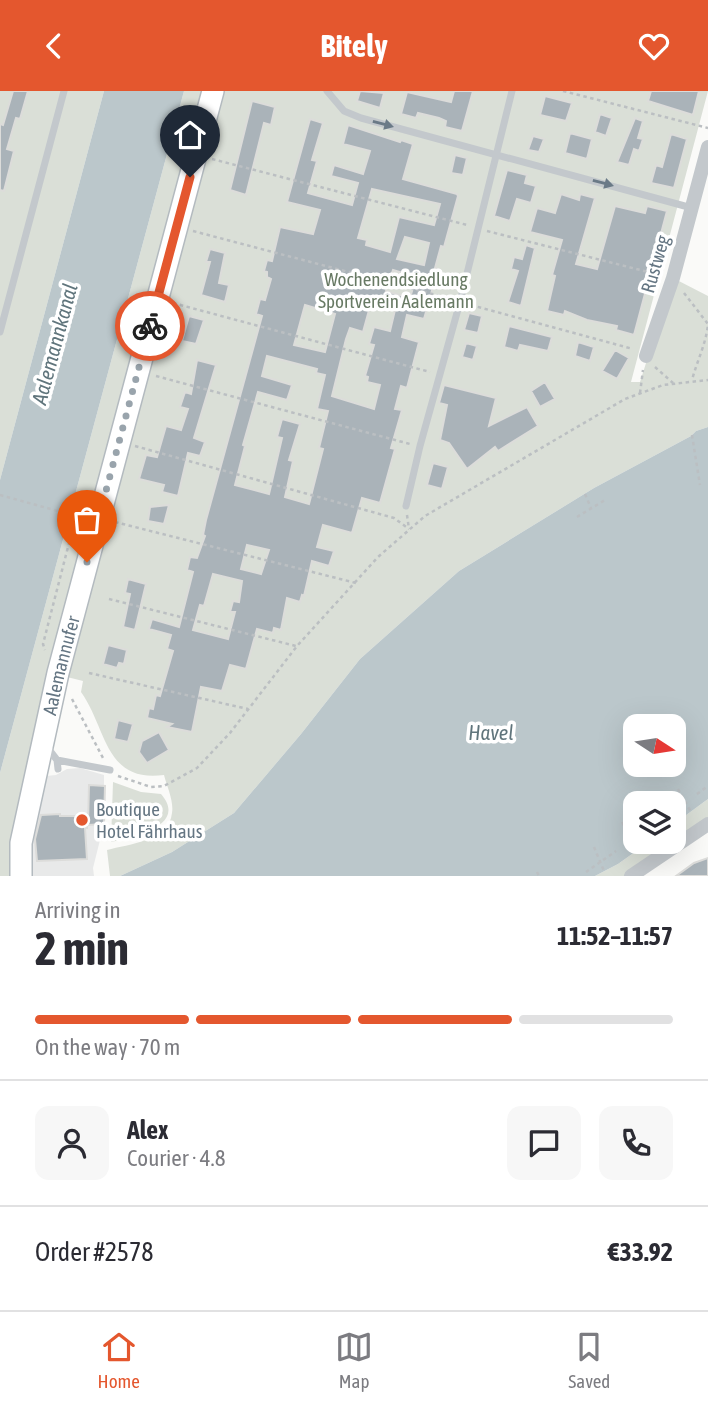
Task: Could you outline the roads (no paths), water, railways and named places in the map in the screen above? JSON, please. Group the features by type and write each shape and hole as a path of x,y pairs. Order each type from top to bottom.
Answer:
{"street":[{"name":"Aalemannufer","path":"21,876 20,843 58,673 213,91"},
{"name":"Rustweg","path":"647,354 673,278 708,147"},
{"path":"631,876 708,824"}],"lane":[{"path":"0,332 64,91"},
{"path":"327,91 331,99 344,111 360,118 692,208"},
{"path":"406,506 512,91"},
{"path":"43,741 57,764 110,771"}],"water":[{"name":"Aalemannkanal","path":"104,91 184,91 0,773 0,480"},
{"name":"Havel","path":"708,427 708,799 686,815 686,791 623,791 623,854 632,854 595,876 120,876 172,852 234,813 360,659 459,571 594,488"}],"place":[{"name":"Boutique Hotel Fährhaus","path":"82,820"}],"park label":[{"name":"Wochenendsiedlung Sportverein Aalemann","path":"396,290"}]}
